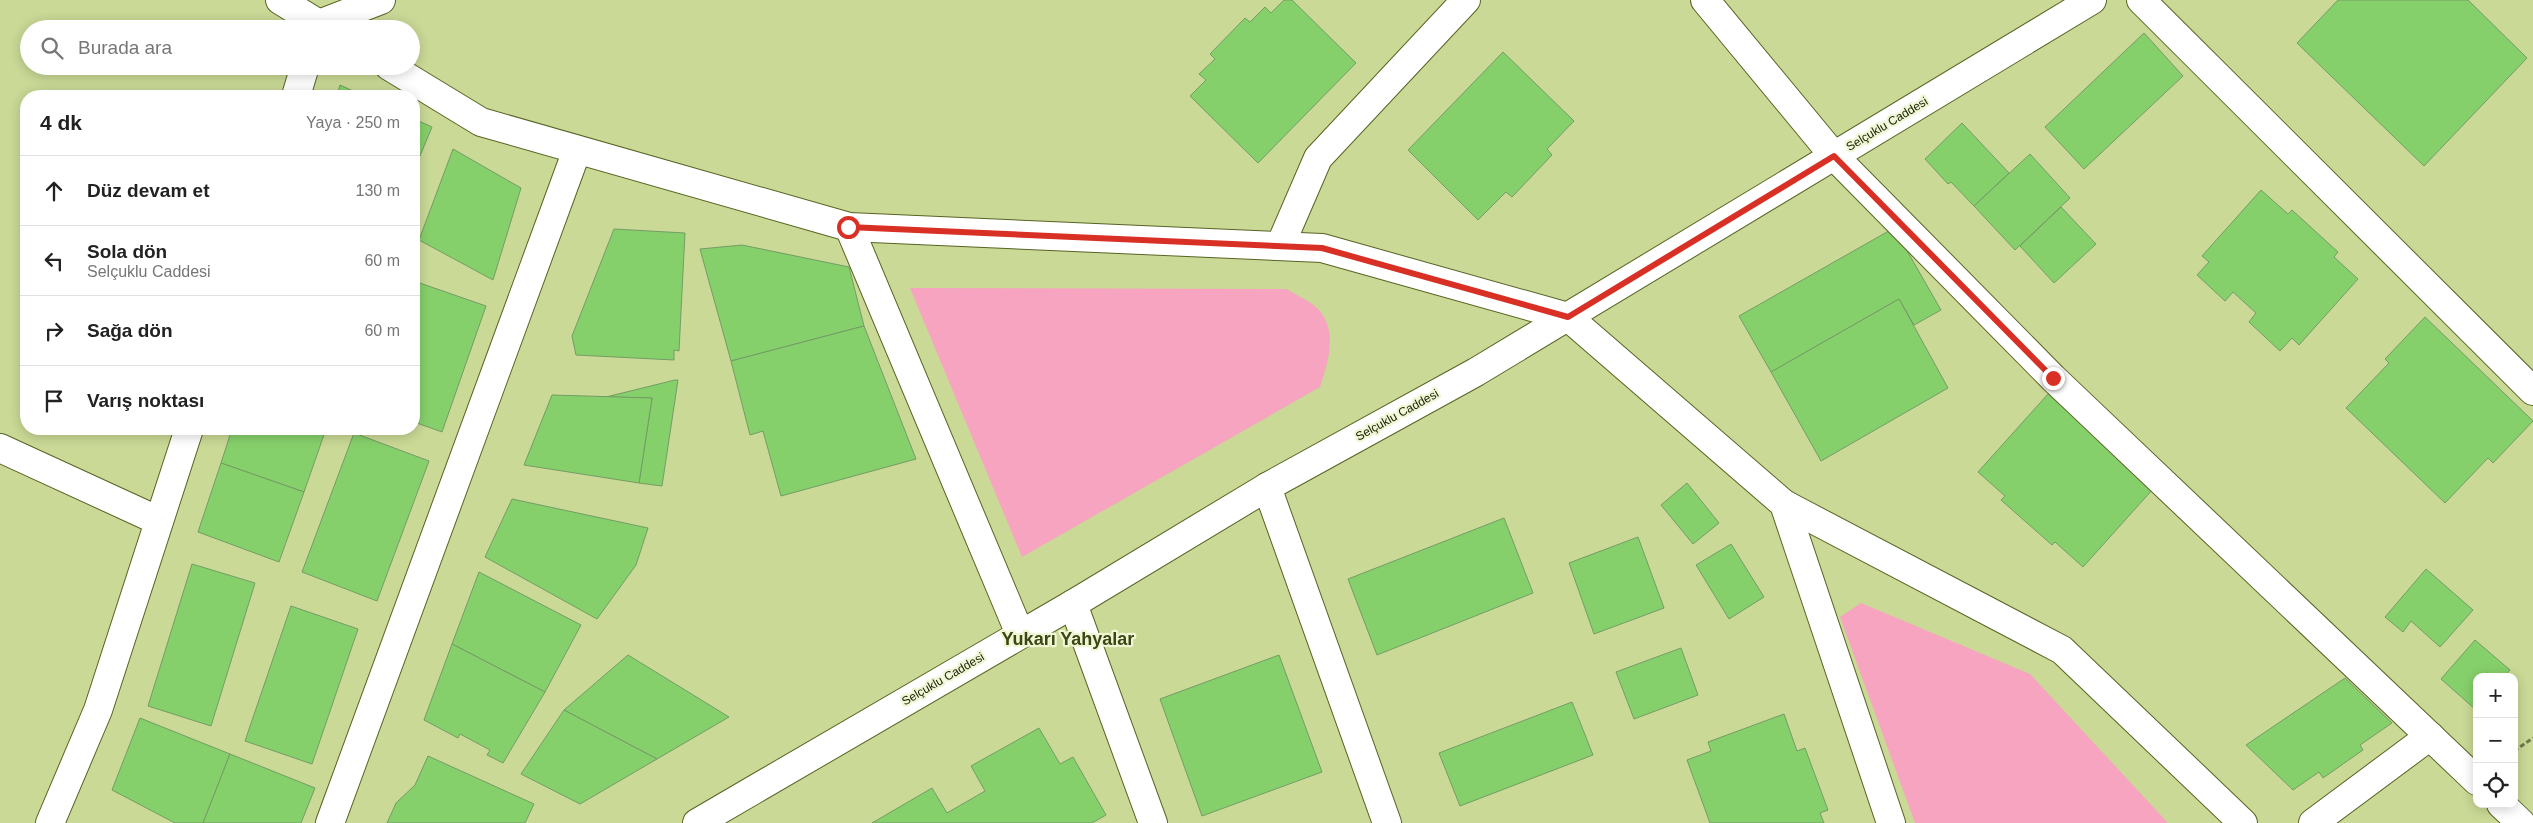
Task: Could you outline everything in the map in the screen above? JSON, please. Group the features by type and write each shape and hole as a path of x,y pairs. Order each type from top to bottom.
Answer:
{"street":[{"path":"280,0 310,20"},
{"path":"336,20 380,0"},
{"path":"1280,246 1318,158 1466,0"},
{"path":"1705,0 1834,156 2053,378 2473,777"},
{"name":"Selçuklu Caddesi","path":"697,823 1073,604 1267,487 1476,372 2092,0"},
{"path":"2141,0 2533,391"},
{"path":"298,90 302,75"},
{"path":"404,75 481,122 848,227 1322,248 1568,317 1784,504 2062,650 2243,823"},
{"path":"330,823 577,150"},
{"path":"848,227 1020,634"},
{"path":"54,821 98,710 187,435"},
{"path":"0,448 159,521"},
{"path":"1267,487 1387,823"},
{"path":"1784,504 1891,823"},
{"path":"1073,604 1153,823"},
{"path":"2313,823 2430,736"},
{"path":"2505,808 2521,823"}],"path":[{"path":"2518,748 2533,738"}],"shaded area":[{"path":"910,288 1286,289 1303,298 1319,310 1328,328 1330,348 1320,387 1022,557"},
{"path":"1861,603 2030,674 2168,823 1915,823 1840,617"}],"building":[{"path":"1284,0 1292,0 1356,63 1258,163 1190,96 1206,80 1199,74 1215,59 1210,54 1245,18 1250,22 1265,7 1271,13"},
{"path":"2338,0 2468,0 2527,58 2424,166 2297,43"},
{"path":"2144,33 2183,76 2084,169 2045,127"},
{"path":"1503,52 1574,121 1547,149 1552,155 1512,197 1506,192 1478,220 1408,150"},
{"path":"340,85 351,90 339,90"},
{"path":"420,122 432,127 420,156"},
{"path":"1962,123 2009,173 1974,206 1951,182 1948,184 1925,159"},
{"path":"453,149 521,188 493,280 420,241"},
{"path":"2030,154 2070,198 2015,250 1974,206"},
{"path":"2261,190 2288,214 2292,210 2338,252 2334,257 2358,279 2299,345 2292,338 2280,351 2249,322 2256,313 2233,292 2225,301 2197,275 2209,262 2202,256"},
{"path":"2061,207 2096,244 2054,283 2020,246"},
{"path":"1894,228 1941,310 1914,325 1899,299 1771,372 1739,316"},
{"path":"614,229 685,233 679,351 674,350 674,360 576,355 572,336"},
{"path":"742,245 849,267 864,326 731,361 700,249"},
{"path":"420,283 486,306 442,432 420,424"},
{"path":"1899,299 1948,388 1821,461 1771,372"},
{"path":"2425,317 2533,421 2493,463 2488,458 2445,503 2346,408 2389,363 2385,359"},
{"path":"864,326 916,459 781,496 763,431 750,435 731,361"},
{"path":"678,380 662,486 639,483 652,398 606,397"},
{"path":"2048,394 2153,489 2083,567 2055,542 2052,545 2001,500 2005,496 1978,472"},
{"path":"552,395 652,398 639,483 524,465"},
{"path":"230,435 324,435 304,492 221,463"},
{"path":"353,435 359,435 429,461 377,601 302,572"},
{"path":"221,463 304,492 279,562 198,532"},
{"path":"1687,483 1719,523 1693,544 1661,505"},
{"path":"512,499 648,528 636,565 597,619 485,557"},
{"path":"1504,518 1533,593 1377,655 1348,579"},
{"path":"1638,537 1664,608 1594,634 1569,563"},
{"path":"1731,544 1764,597 1729,619 1696,565"},
{"path":"192,564 255,583 211,726 148,706"},
{"path":"2426,569 2473,610 2440,647 2411,621 2403,632 2385,617"},
{"path":"479,572 581,625 545,692 452,644"},
{"path":"291,606 358,629 312,764 245,741"},
{"path":"2475,640 2510,670 2507,673 2473,673 2473,707 2441,679"},
{"path":"452,644 545,692 503,763 487,755 490,750 460,734 458,738 424,720"},
{"path":"1681,648 1698,695 1634,719 1616,672"},
{"path":"628,655 729,717 657,759 564,710"},
{"path":"1279,655 1322,772 1202,816 1160,699"},
{"path":"2345,678 2392,723 2360,745 2363,750 2323,778 2319,772 2293,790 2246,745"},
{"path":"1572,702 1593,755 1460,806 1439,753"},
{"path":"564,710 657,759 580,804 521,774"},
{"path":"1784,714 1797,751 1805,748 1828,810 1820,813 1824,823 1710,823 1687,760 1711,751 1708,742"},
{"path":"140,718 230,754 203,823 175,823 112,790"},
{"path":"1039,728 1060,764 1073,757 1106,815 1092,823 872,823 932,788 947,813 985,791 971,766"},
{"path":"230,754 315,788 301,823 203,823"},
{"path":"428,756 534,804 525,823 387,823 396,803 415,785"}],"district":[{"name":"Yukarı Yahyalar","path":"1068,639"}],"route":[{"path":"848,227 1322,248 1568,317 1834,156 2053,378"}]}
